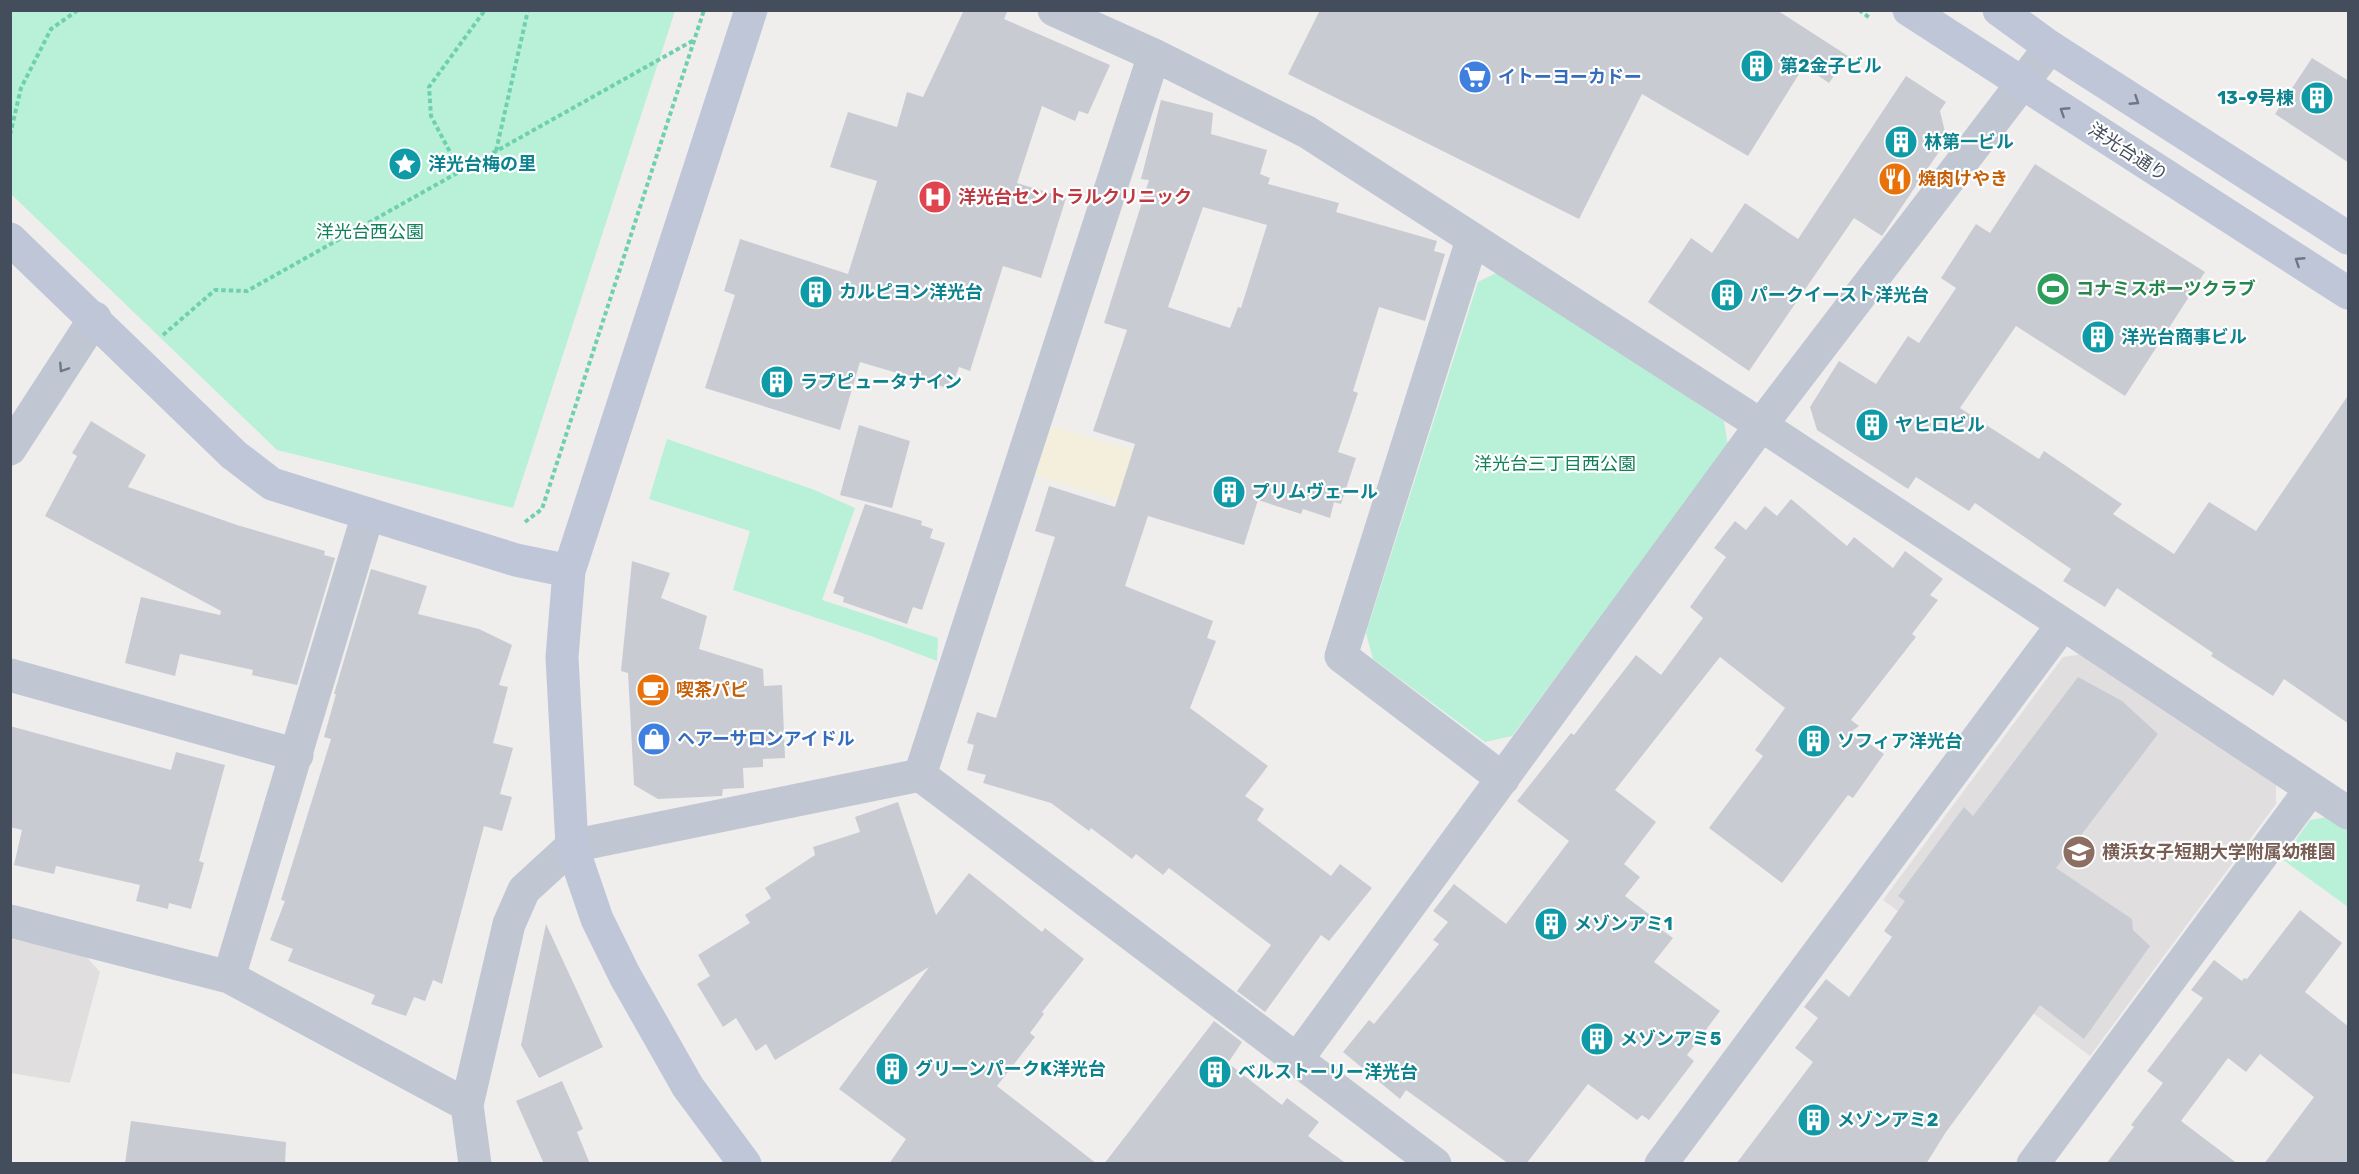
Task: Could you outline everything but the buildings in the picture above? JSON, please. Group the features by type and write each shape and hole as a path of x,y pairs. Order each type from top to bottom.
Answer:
{"street":[{"path":"745,1164 688,1087 625,976 597,919 572,846 562,657 569,571 751,10"},
{"path":"1054,10 1154,55 1307,132 1761,425 2349,813"},
{"name":"洋光台通り","path":"1909,10 2349,292"},
{"path":"1999,10 2050,46 2349,238"},
{"path":"1298,1058 1761,425 2050,46"},
{"path":"920,776 1154,55"},
{"path":"10,240 95,318 234,455 272,484 516,560 569,571"},
{"path":"1472,240 1341,656 1503,778"},
{"path":"10,449 95,318"},
{"path":"229,977 368,514"},
{"path":"1660,1164 2063,624"},
{"path":"10,675 297,755"},
{"path":"475,1164 467,1105 509,924 524,890 572,846 920,776 1298,1058 1435,1164"},
{"path":"2032,1164 2311,789"},
{"path":"10,921 229,977 467,1105"}],"path":[{"path":"10,135 21,88 51,29 78,10"},
{"path":"460,171 431,116 429,87 485,10"},
{"path":"496,152 528,10"},
{"path":"523,524 542,509 704,10"},
{"path":"157,341 215,290 247,291 695,39"}],"shaded area":[{"name":"横浜女子短期大学附属幼稚園","path":"2082,654 2276,782 2276,804 2090,1056 1883,900 2063,657"},
{"path":"10,939 83,953 100,972 70,1083 11,1073"}],"green space":[{"name":"洋光台西公園","path":"10,11 675,11 513,508 277,450 11,194"},
{"name":"洋光台三丁目西公園","path":"1498,272 1724,421 1728,446 1512,736 1485,742 1373,659 1366,633 1478,282"},
{"path":"667,439 812,489 855,508 822,600 938,638 937,661 871,636 733,590 750,531 649,499"},
{"path":"2333,816 2348,828 2348,907 2282,859 2310,820"}],"sand":[{"path":"1051,426 1172,462 1157,513 1035,475"}],"place":[{"name":"第2金子ビル","path":"1757,66"},
{"name":"イトーヨーカドー","path":"1475,77"},
{"name":"13-9号棟","path":"2317,98"},
{"name":"林第一ビル","path":"1901,142"},
{"name":"洋光台梅の里","path":"405,164"},
{"name":"焼肉けやき","path":"1895,179"},
{"name":"洋光台セントラルクリニック","path":"935,197"},
{"name":"コナミスポーツクラブ","path":"2053,289"},
{"name":"カルピヨン洋光台","path":"816,292"},
{"name":"パークイースト洋光台","path":"1727,295"},
{"name":"洋光台商事ビル","path":"2098,337"},
{"name":"ラプピュータナイン","path":"777,382"},
{"name":"ヤヒロビル","path":"1872,425"},
{"name":"プリムヴェール","path":"1229,492"},
{"name":"喫茶パピ","path":"653,690"},
{"name":"ヘアーサロンアイドル","path":"654,739"},
{"name":"ソフィア洋光台","path":"1814,741"},
{"name":"横浜女子短期大学附属幼稚園","path":"2079,852"},
{"name":"メゾンアミ1","path":"1551,924"},
{"name":"メゾンアミ5","path":"1597,1039"},
{"name":"グリーンパークK洋光台","path":"892,1069"},
{"name":"ベルストーリー洋光台","path":"1215,1072"},
{"name":"メゾンアミ2","path":"1814,1120"}]}
